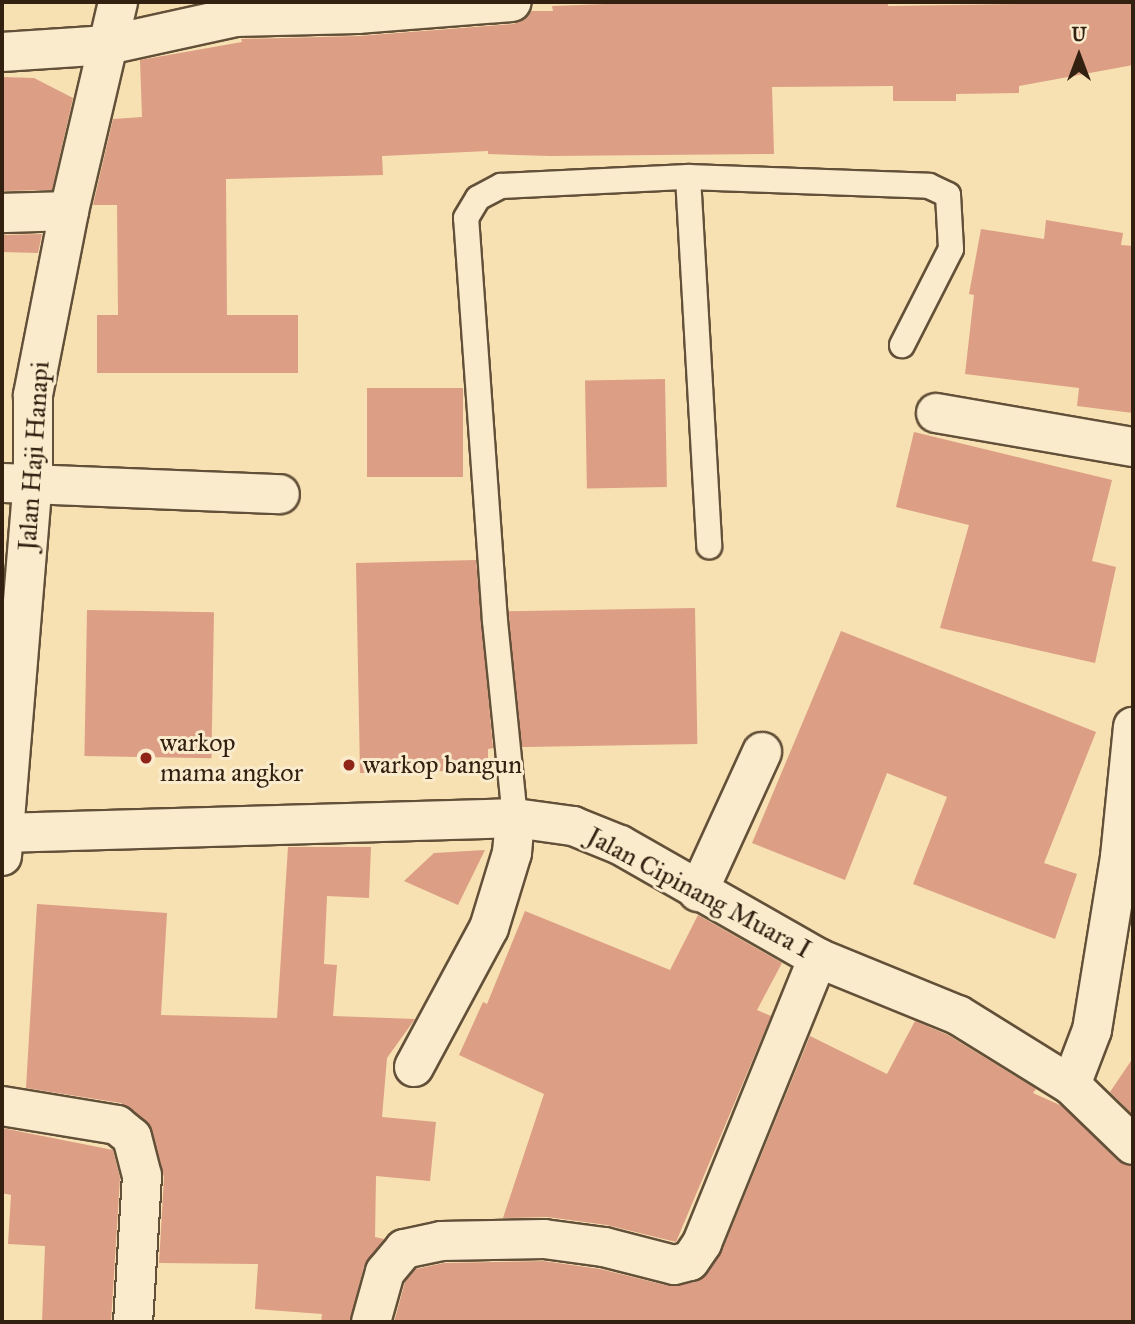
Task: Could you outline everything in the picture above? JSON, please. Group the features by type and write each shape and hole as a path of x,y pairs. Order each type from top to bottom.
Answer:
{"street":[{"name":"Jalan Haji Hanapi","path":"2,841 17,483 69,211 118,2"},
{"path":"2,52 108,45 235,16 357,14 512,2"},
{"path":"2,213 69,211"},
{"path":"936,413 1133,447"},
{"path":"17,483 280,494"},
{"path":"1071,1085 1091,1030 1121,857 1133,727"},
{"path":"698,892 762,752"},
{"path":"414,1067 489,928 512,853 515,818"},
{"name":"Jalan Cipinang Muara I","path":"2,841 515,818 573,826 620,845 698,892 818,958 958,1016 1071,1085 1133,1145"},
{"path":"371,1322 385,1272 404,1249 441,1241 544,1239 604,1247 674,1265 690,1261 702,1243 818,958"},
{"path":"2,1106 117,1125 132,1137 142,1175 133,1322"}],"lane":[{"path":"515,818 495,621 466,218 478,198 501,186 688,177 872,181 929,186 948,195 951,249 902,345"},
{"path":"688,177 709,546"}],"building":[{"path":"659,2 888,2 888,6 1133,2 1133,65 1019,86 1019,93 956,94 956,101 893,101 893,86 772,87 774,154 550,156 488,154 488,151 382,156 383,175 226,179 227,315 298,315 298,373 97,373 97,315 118,315 117,205 93,205 113,119 142,117 140,60 242,42 241,39 359,36 514,24 532,11 553,11 552,6"},
{"path":"2,77 34,78 73,98 52,190 2,191"},
{"path":"1046,220 1123,233 1121,245 1133,246 1133,413 1077,406 1079,388 965,374 974,295 969,294 981,229 1044,239"},
{"path":"42,234 38,253 2,252 2,235"},
{"path":"665,379 667,487 587,488 585,380"},
{"path":"367,388 463,388 463,477 367,477"},
{"path":"914,432 1112,480 1092,561 1116,567 1095,663 940,628 969,525 896,507"},
{"path":"476,560 493,748 488,749 488,770 360,773 356,563"},
{"path":"695,608 697,744 511,747 509,611"},
{"path":"87,610 214,612 211,758 84,756"},
{"path":"841,631 1096,732 1044,863 1077,874 1055,939 913,884 947,797 887,773 845,880 752,843"},
{"path":"288,847 371,847 369,898 327,896 324,964 337,965 333,1016 415,1019 387,1058 382,1117 436,1122 430,1181 376,1176 375,1237 384,1239 364,1266 350,1322 321,1322 322,1314 255,1309 258,1264 159,1263 164,1177 146,1121 121,1103 26,1088 37,904 167,913 161,1015 277,1018"},
{"path":"485,850 458,905 404,881 434,853"},
{"path":"525,911 670,970 698,915 782,963 757,1010 771,1016 676,1242 607,1225 547,1217 503,1218 544,1094 459,1055 483,1002 487,1004"},
{"path":"915,1021 948,1035 1036,1089 1033,1093 1062,1106 1118,1161 1133,1166 1133,1322 394,1322 405,1282 416,1269 444,1263 543,1261 600,1269 669,1286 696,1282 722,1251 810,1036 887,1074"},
{"path":"1133,1058 1133,1115 1110,1092"},
{"path":"2,1128 113,1150 120,1178 111,1322 42,1322 45,1246 8,1244 11,1195 2,1193"}],"place":[{"name":"warkop mama angkor","path":"146,758"},
{"name":"warkop bangun","path":"349,765"}]}
